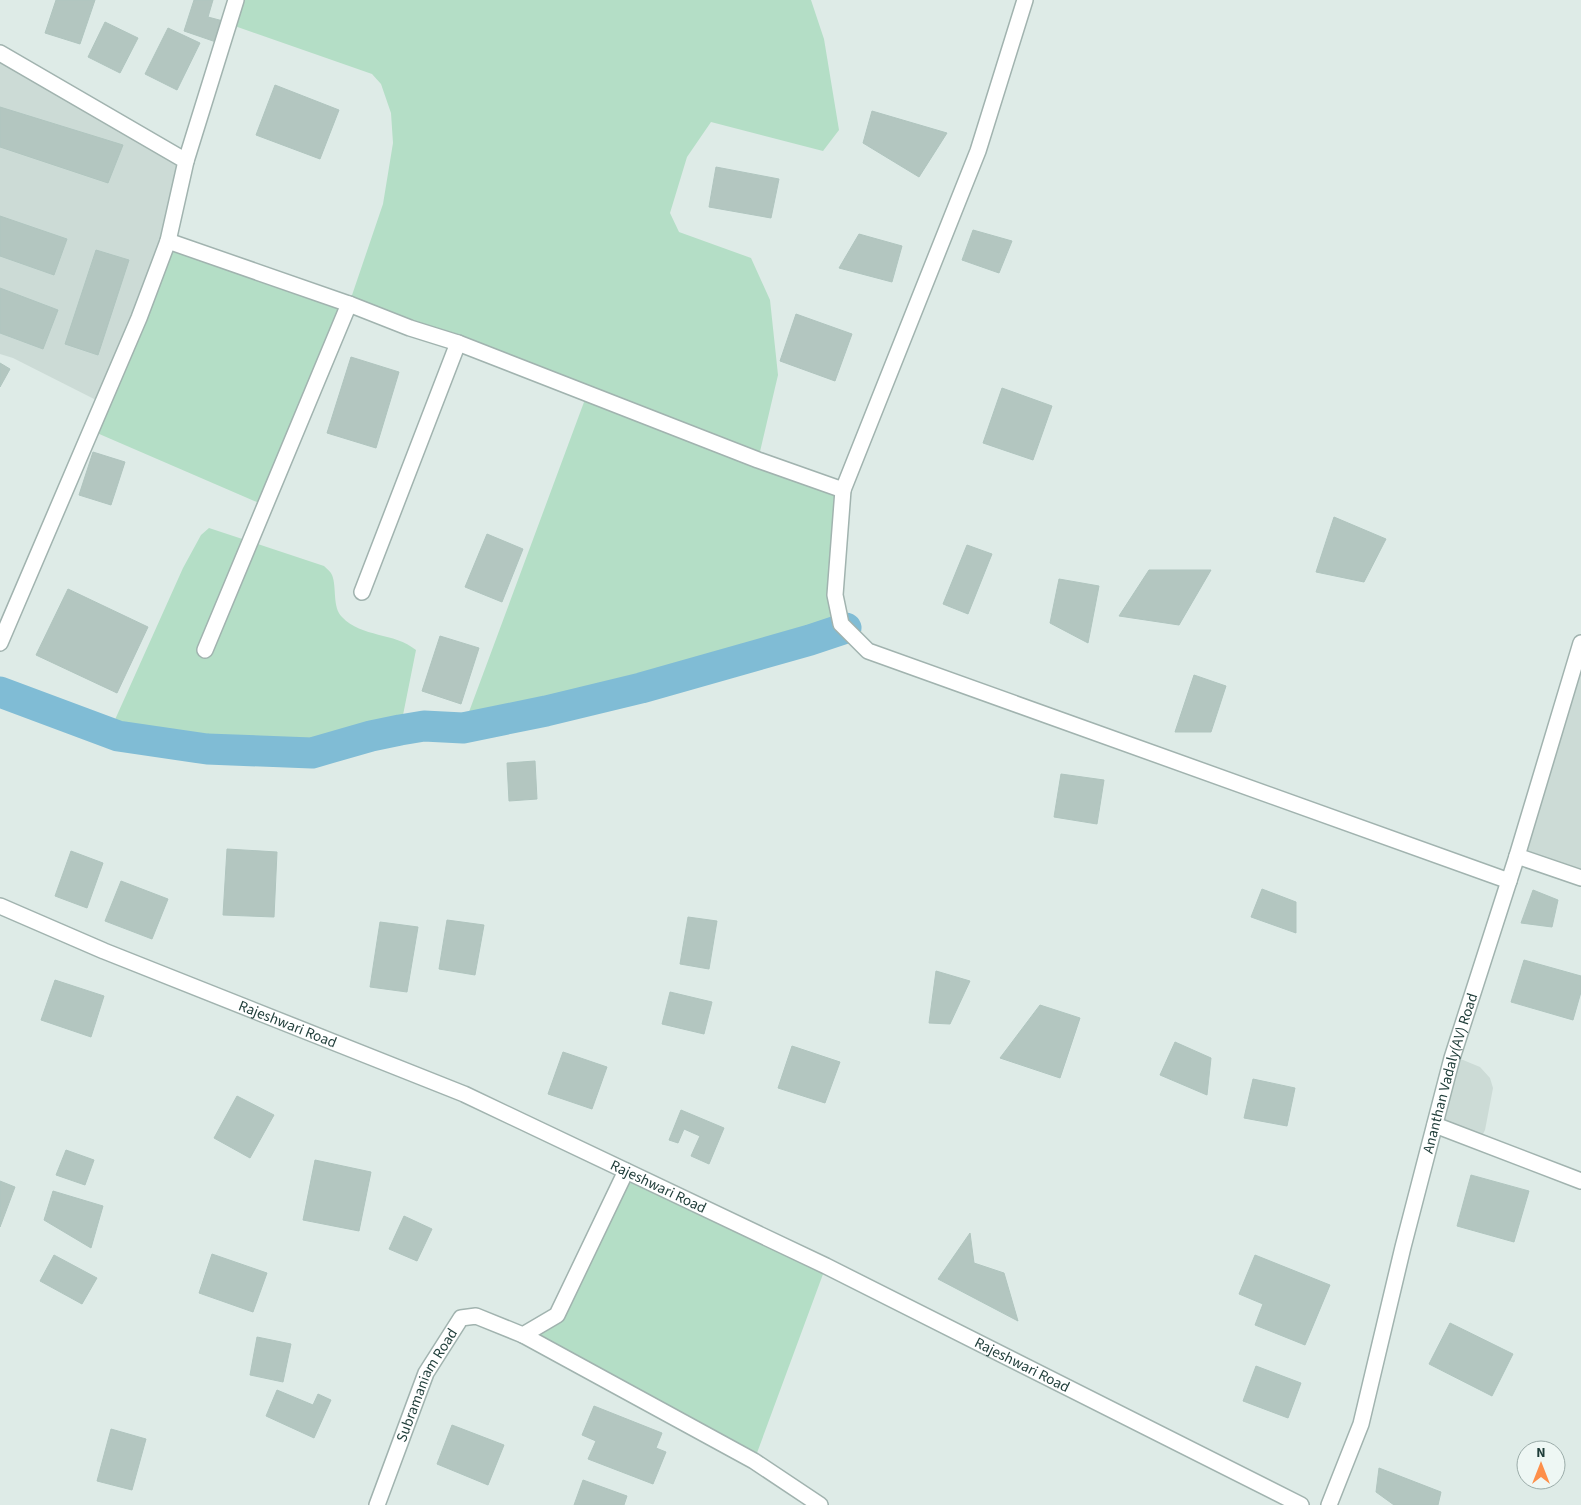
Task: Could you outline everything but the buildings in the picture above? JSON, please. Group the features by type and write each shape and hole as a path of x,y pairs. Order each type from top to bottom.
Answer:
{"street":[{"path":"0,643 139,318 168,241 186,161 236,0"},
{"path":"1025,0 978,151 843,490 835,595 841,624 868,651 1509,881"},
{"path":"0,53 186,161"},
{"path":"168,241 349,304 410,328 458,343 758,460 843,490"},
{"path":"205,650 349,304"},
{"path":"362,592 458,343"},
{"name":"Ananthan Vadaly(AV) Road","path":"1329,1505 1361,1424 1403,1247 1452,1058 1517,856 1581,643"},
{"path":"1517,856 1581,878"},
{"name":"Rajeshwari Road","path":"0,906 104,951 464,1094 826,1266 1301,1505"},
{"path":"1435,1124 1581,1181"},
{"path":"523,1335 557,1315 626,1171"},
{"name":"Subramaniam Road","path":"377,1505 426,1373 461,1318 476,1316 523,1335 754,1461 820,1505"}],"shaded area":[{"path":"0,53 186,161 168,241 102,403 13,358 0,354"},
{"path":"1581,643 1581,878 1517,856"},
{"path":"1452,1058 1480,1067 1490,1078 1493,1088 1485,1130 1479,1142 1435,1125"}],"green space":[{"path":"236,0 811,0 824,39 839,130 823,151 711,122 687,157 670,213 679,232 751,258 770,300 778,375 758,460 843,490 835,595 846,628 751,658 656,684 463,728 587,394 349,304 383,204 393,143 391,113 381,84 372,74 229,24"},
{"path":"168,241 349,304 266,506 90,430"},
{"path":"209,528 324,566 332,575 337,608 342,617 350,624 368,632 398,640 416,650 400,730 371,736 312,753 207,749 118,736 109,733 183,568 201,535"},
{"path":"626,1171 826,1266 754,1461 523,1335 557,1315"}],"waterway":[{"path":"0,692 118,736 207,749 312,753 371,736 400,730 424,726 463,728 546,711 641,688 846,628"}]}
